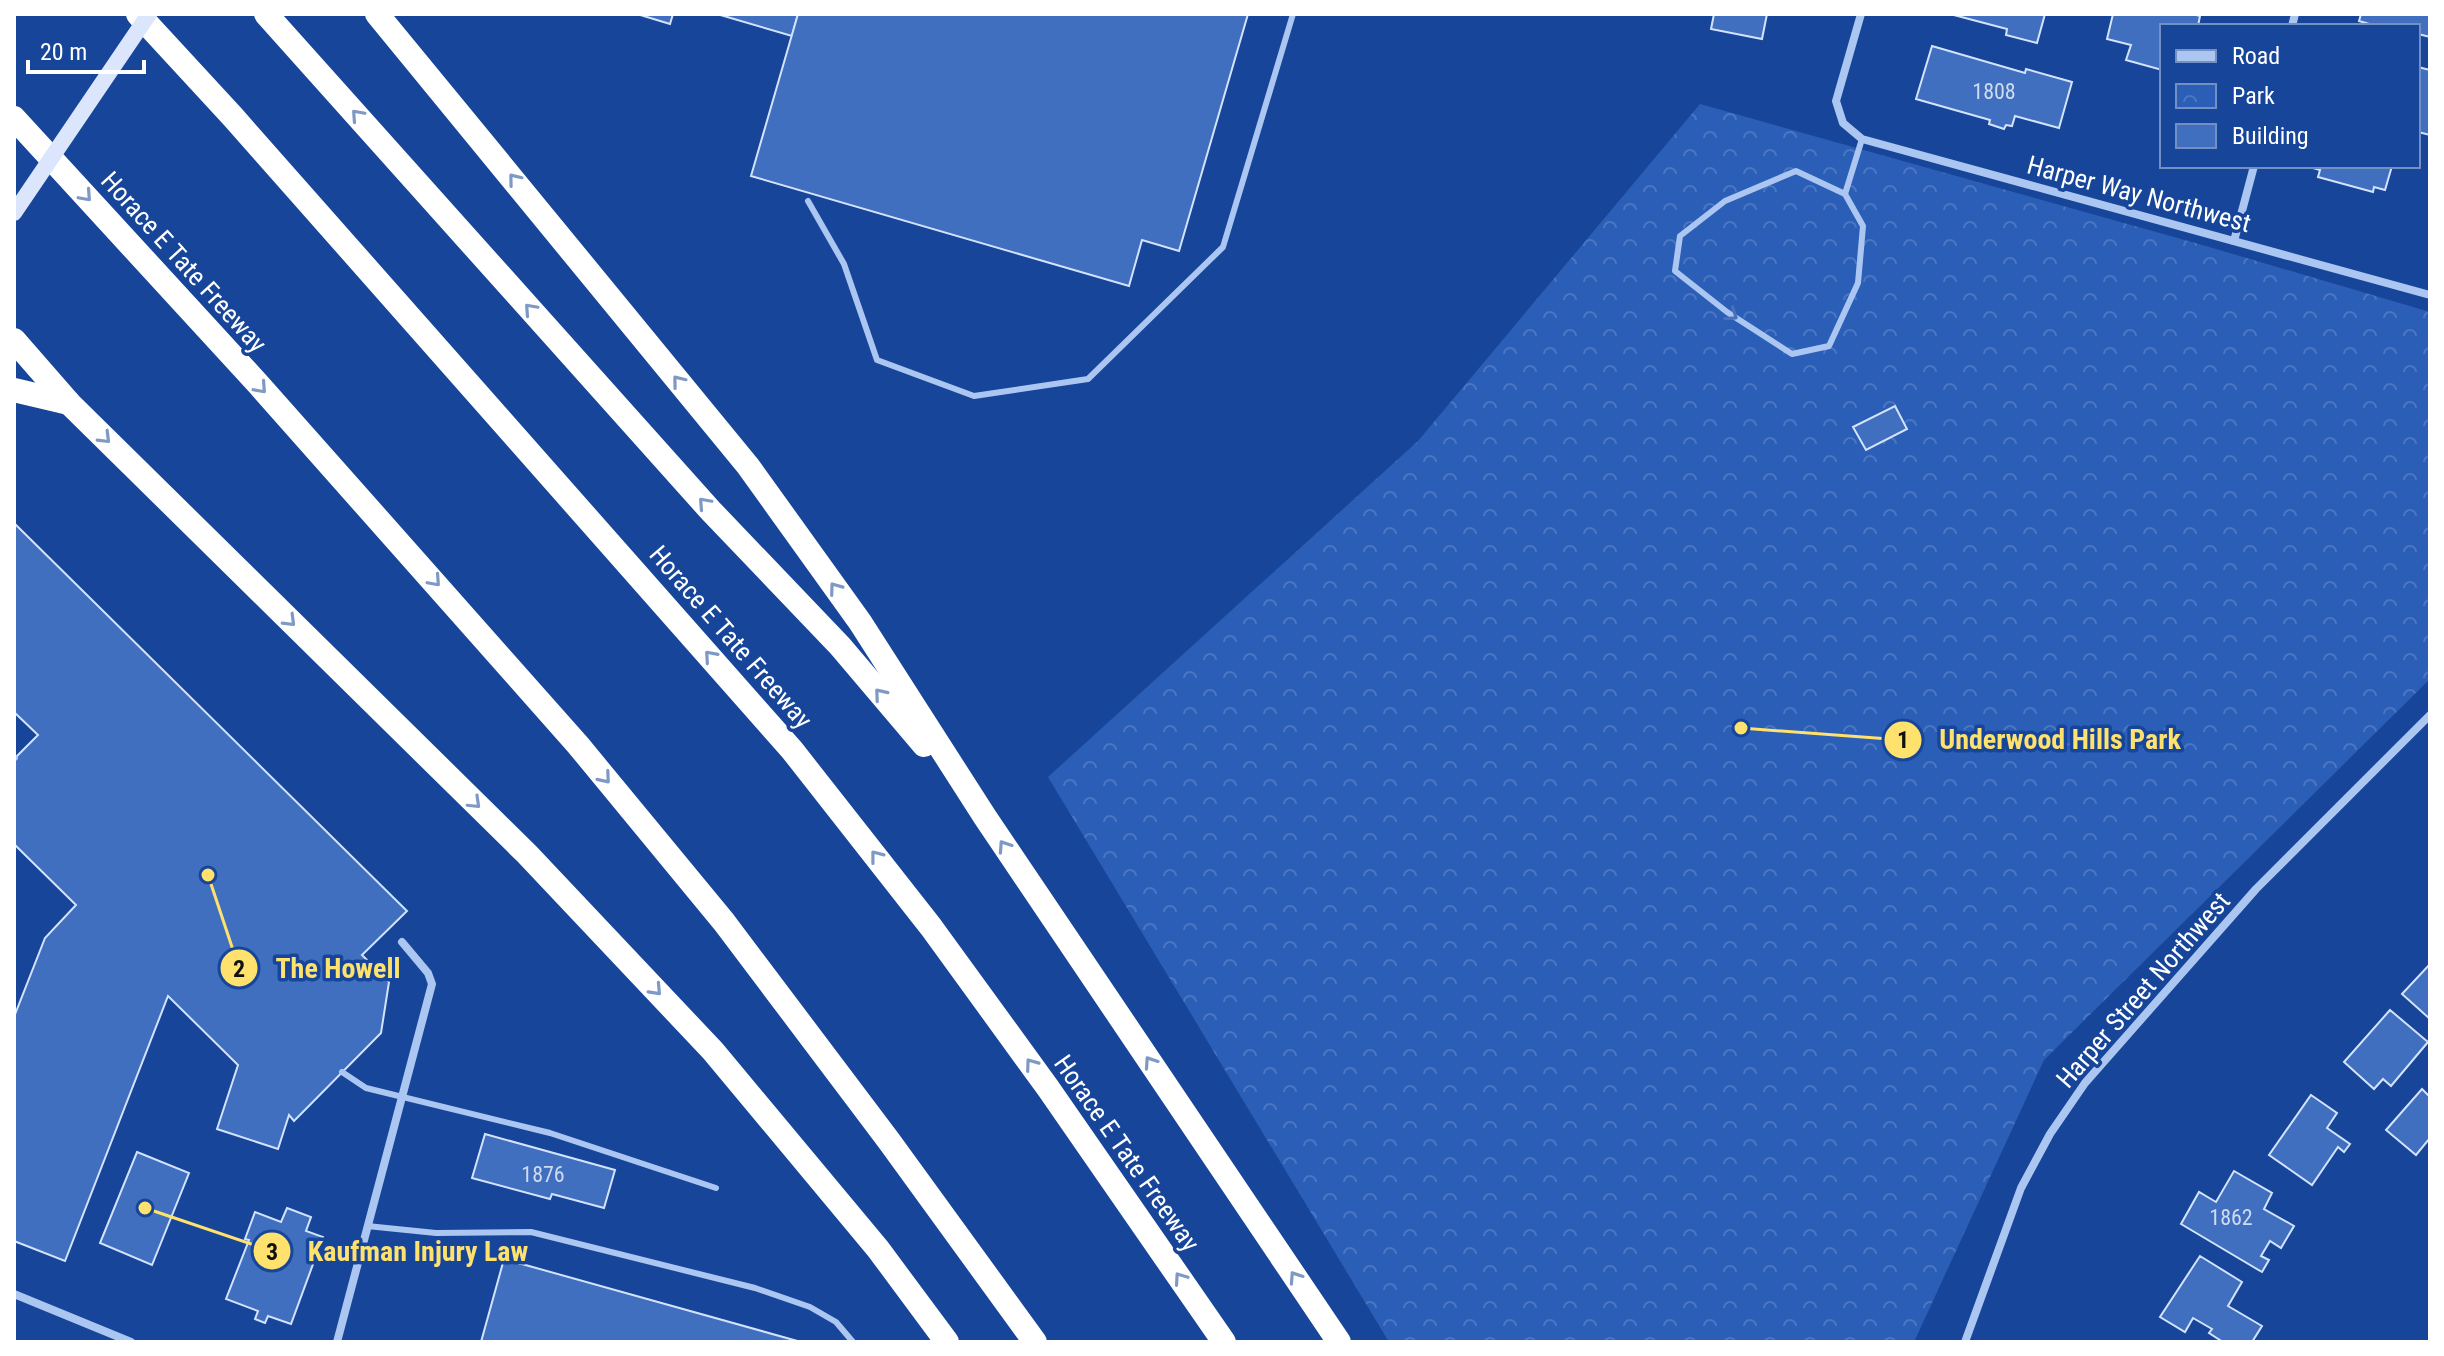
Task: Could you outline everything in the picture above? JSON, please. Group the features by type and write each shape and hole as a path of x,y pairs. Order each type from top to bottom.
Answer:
{"highway":[{"name":"Horace E Tate Freeway","path":"138,14 275,164 792,750 967,977 1048,1088 1224,1342"},
{"path":"266,14 710,510 840,646 985,817"},
{"path":"377,14 748,466 860,622 985,817 1339,1342"},
{"name":"Horace E Tate Freeway","path":"14,118 390,532 607,781 724,922 1035,1342"},
{"path":"14,340 69,403 527,854 702,1039 878,1249 947,1342"},
{"path":"14,390 69,403"}],"main road":[{"path":"14,213 149,14"}],"street":[{"name":"Harper Way Northwest","path":"1861,14 1836,101 1843,123 1862,139 2430,295"},
{"path":"2234,241 2253,168"},
{"name":"Harper Street Northwest","path":"1965,1342 2021,1188 2050,1134 2085,1083 2256,889 2430,715"},
{"path":"337,1342 432,984 428,973 402,942"},
{"path":"14,1294 131,1342"}],"lane":[{"path":"808,201 844,264 877,360 974,396 1088,379 1223,247 1293,14"},
{"path":"1845,194 1796,171 1725,201 1680,236 1675,271 1727,312 1792,354 1829,346 1858,283 1863,226 1845,194 1862,139"},
{"path":"342,1072 366,1088 550,1133 716,1188"},
{"path":"367,1226 436,1233 531,1232 755,1288 810,1307 836,1322 853,1342"}],"green space":[{"path":"1700,104 2430,312 2430,679 2044,1060 1914,1342 1389,1342 1048,777 1418,441"}],"building":[{"path":"637,14 673,14 670,24"},
{"path":"717,14 798,14 792,36"},
{"path":"798,14 1248,14 1179,251 1142,240 1129,286 751,176"},
{"path":"1714,14 1767,14 1762,39 1711,29"},
{"path":"1950,14 2045,14 2037,43 2006,35 2007,29"},
{"path":"2113,14 2200,16 2198,24 2160,24 2160,69 2126,60 2131,45 2107,39"},
{"path":"2361,14 2430,14 2430,37 2420,34 2420,24 2369,24 2359,21"},
{"path":"1932,46 2025,73 2026,69 2072,82 2059,128 2015,116 2012,126 2006,125 2004,129 1989,124 1990,120 1916,99"},
{"path":"2420,68 2430,70 2430,135 2420,132"},
{"path":"2313,168 2391,168 2385,190 2374,187 2373,192 2318,177 2320,170"},
{"path":"1895,406 1907,429 1866,450 1853,427"},
{"path":"14,523 407,911 362,955 389,982 381,1033 294,1121 289,1115 278,1149 217,1129 238,1065 168,996 65,1261 14,1241 14,1017 45,938 76,905 14,844 14,759 38,735 14,712"},
{"path":"2430,964 2430,1019 2402,994"},
{"path":"2390,1010 2428,1042 2391,1086 2383,1079 2374,1089 2344,1062"},
{"path":"2422,1089 2430,1097 2430,1138 2416,1155 2386,1130"},
{"path":"2311,1095 2337,1113 2327,1128 2350,1144 2344,1152 2338,1147 2312,1185 2269,1155"},
{"path":"485,1134 615,1170 604,1208 552,1194 550,1199 472,1178"},
{"path":"137,1152 189,1173 152,1265 100,1243"},
{"path":"2234,1171 2272,1193 2264,1209 2294,1226 2281,1248 2270,1241 2261,1256 2269,1260 2262,1272 2181,1224 2199,1192 2216,1202"},
{"path":"287,1208 311,1217 306,1231 323,1237 291,1324 268,1316 265,1323 255,1319 258,1311 226,1299 249,1240 245,1239 255,1212 281,1222"},
{"path":"2200,1256 2242,1282 2228,1306 2262,1326 2252,1342 2223,1342 2209,1333 2212,1329 2193,1318 2185,1332 2160,1317"},
{"path":"504,1259 801,1342 481,1342"}],"place":[{"name":"Underwood Hills Park","path":"1741,728"},
{"name":"The Howell","path":"208,875"},
{"name":"Kaufman Injury Law","path":"145,1208"}]}
